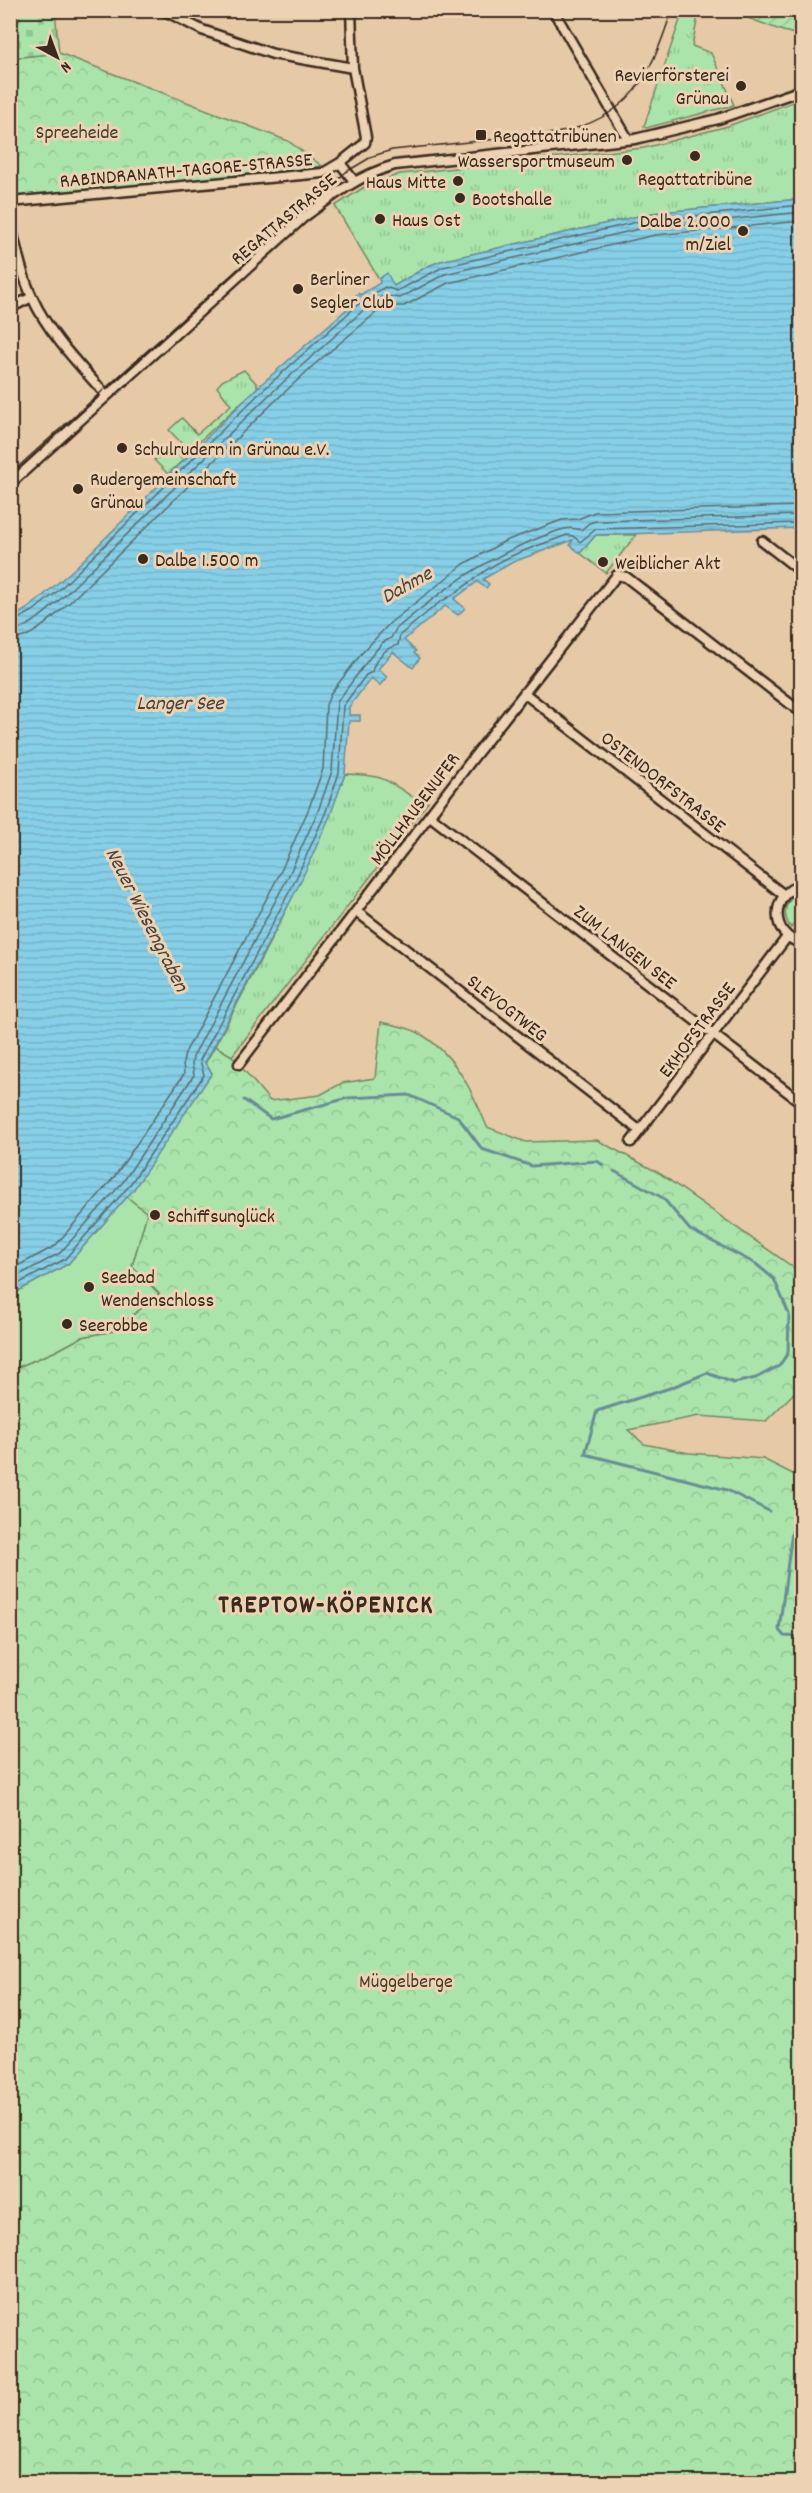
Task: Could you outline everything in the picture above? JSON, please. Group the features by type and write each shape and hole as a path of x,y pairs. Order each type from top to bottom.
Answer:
{"street":[{"path":"163,10 202,30 273,54 353,68"},
{"path":"340,164 365,143 366,137 353,68 351,10"},
{"path":"553,10 628,139"},
{"name":"REGATTASTRASSE","path":"10,484 303,218 354,181 373,171 395,165 628,139 718,119 801,90"},
{"name":"RABINDRANATH-TAGORE-STRASSE","path":"10,202 322,172 340,164 354,181"},
{"path":"10,221 18,258 32,297 58,338 107,396"},
{"path":"10,308 32,297"},
{"path":"762,541 801,572"},
{"name":"MÖLLHAUSENUFER","path":"239,1064 524,693 619,575 626,577 801,713"},
{"name":"OSTENDORFSTRASSE","path":"524,693 783,895"},
{"name":"ZUM LANGEN SEE","path":"430,816 801,1103"},
{"path":"801,885 790,889 783,895 777,912 777,921 787,937 801,943"},
{"name":"SLEVOGTWEG","path":"356,911 639,1130"},
{"name":"EKHOFSTRASSE","path":"631,1142 787,937"}],"green space":[{"path":"11,10 55,11 59,53 11,58"},
{"path":"683,11 699,11 692,46 711,53 734,105 646,128 644,126"},
{"path":"730,11 801,11 801,36 780,30"},
{"name":"Spreeheide","path":"59,53 288,141 322,166 11,207 11,58"},
{"path":"801,99 801,199 652,213 441,261 394,286 385,275 379,279 335,206 366,186 400,174 644,148 728,126"},
{"path":"244,370 257,384 257,388 189,451 169,430 182,418 197,434 231,405 217,387 222,381"},
{"path":"173,449 183,460 168,474 154,460"},
{"path":"596,535 636,535 606,573 580,553"},
{"path":"345,774 381,778 413,797 428,802 232,1056 215,1046 301,878"},
{"path":"801,891 801,914 791,928 786,917 786,907 788,902"},
{"name":"Müggelberge","path":"381,1022 417,1032 441,1050 468,1086 487,1127 526,1142 597,1140 659,1173 797,1270 801,1279 801,1386 766,1421 699,1416 628,1430 644,1444 689,1453 763,1459 801,1478 801,2482 11,2482 11,1370 82,1337 113,1331 159,1294 132,1266 147,1213 127,1197 212,1073 205,1064 215,1046 232,1056 270,1101 320,1095 342,1083 375,1078"},
{"name":"Seebad Wendenschloss","path":"127,1197 147,1213 132,1266 159,1294 113,1331 82,1337 11,1370 11,1295 68,1264"}],"water":[{"name":"Langer See","path":"801,199 801,528 596,535 580,553 570,545 573,540 513,562 483,579 489,584 486,588 477,582 454,599 465,608 458,615 445,606 404,640 420,658 413,668 393,652 378,669 387,677 380,685 371,678 349,707 349,715 360,715 360,721 349,721 345,774 330,816 300,883 205,1063 212,1073 134,1189 68,1264 11,1295 11,619 30,607 74,569 258,387 356,301 354,298 358,293 360,295 380,283 379,279 387,273 394,286 441,261 652,213"}],"waterway":[{"path":"244,1100 271,1119 348,1098 409,1095 458,1117 482,1149 532,1166 597,1161 603,1165"},
{"path":"614,1171 663,1198 690,1230 756,1264 774,1279 789,1314 788,1353 779,1366 756,1378 734,1383 707,1373 670,1388 597,1411 585,1454 727,1490 769,1511"},
{"path":"792,1532 779,1630 784,1636 802,1637"}],"tram line":[{"path":"10,474 346,172 373,156 392,150 556,133 603,117 620,105 646,74 656,55 672,10"}],"place":[{"name":"Revierförsterei Grünau","path":"741,86"},
{"name":"Regattatribünen","path":"481,135"},
{"name":"Regattatribüne","path":"695,156"},
{"name":"Wassersportmuseum","path":"627,160"},
{"name":"Haus Mitte","path":"458,181"},
{"name":"Bootshalle","path":"460,198"},
{"name":"Haus Ost","path":"380,219"},
{"name":"Dalbe 2.000 m/Ziel","path":"743,231"},
{"name":"Berliner Segler Club","path":"298,289"},
{"name":"Schulrudern in Grünau e.V.","path":"122,448"},
{"name":"Rudergemeinschaft Grünau","path":"78,489"},
{"name":"Dalbe 1.500 m","path":"143,559"},
{"name":"Weiblicher Akt","path":"603,562"},
{"name":"Schiffsunglück","path":"155,1215"},
{"name":"Seebad Wendenschloss","path":"89,1287"},
{"name":"Seerobbe","path":"67,1324"}],"district":[{"name":"TREPTOW-KÖPENICK","path":"326,1603"}],"water label":[{"name":"Dahme","path":"406,584"},
{"name":"Neuer Wiesengraben","path":"148,919"}]}
